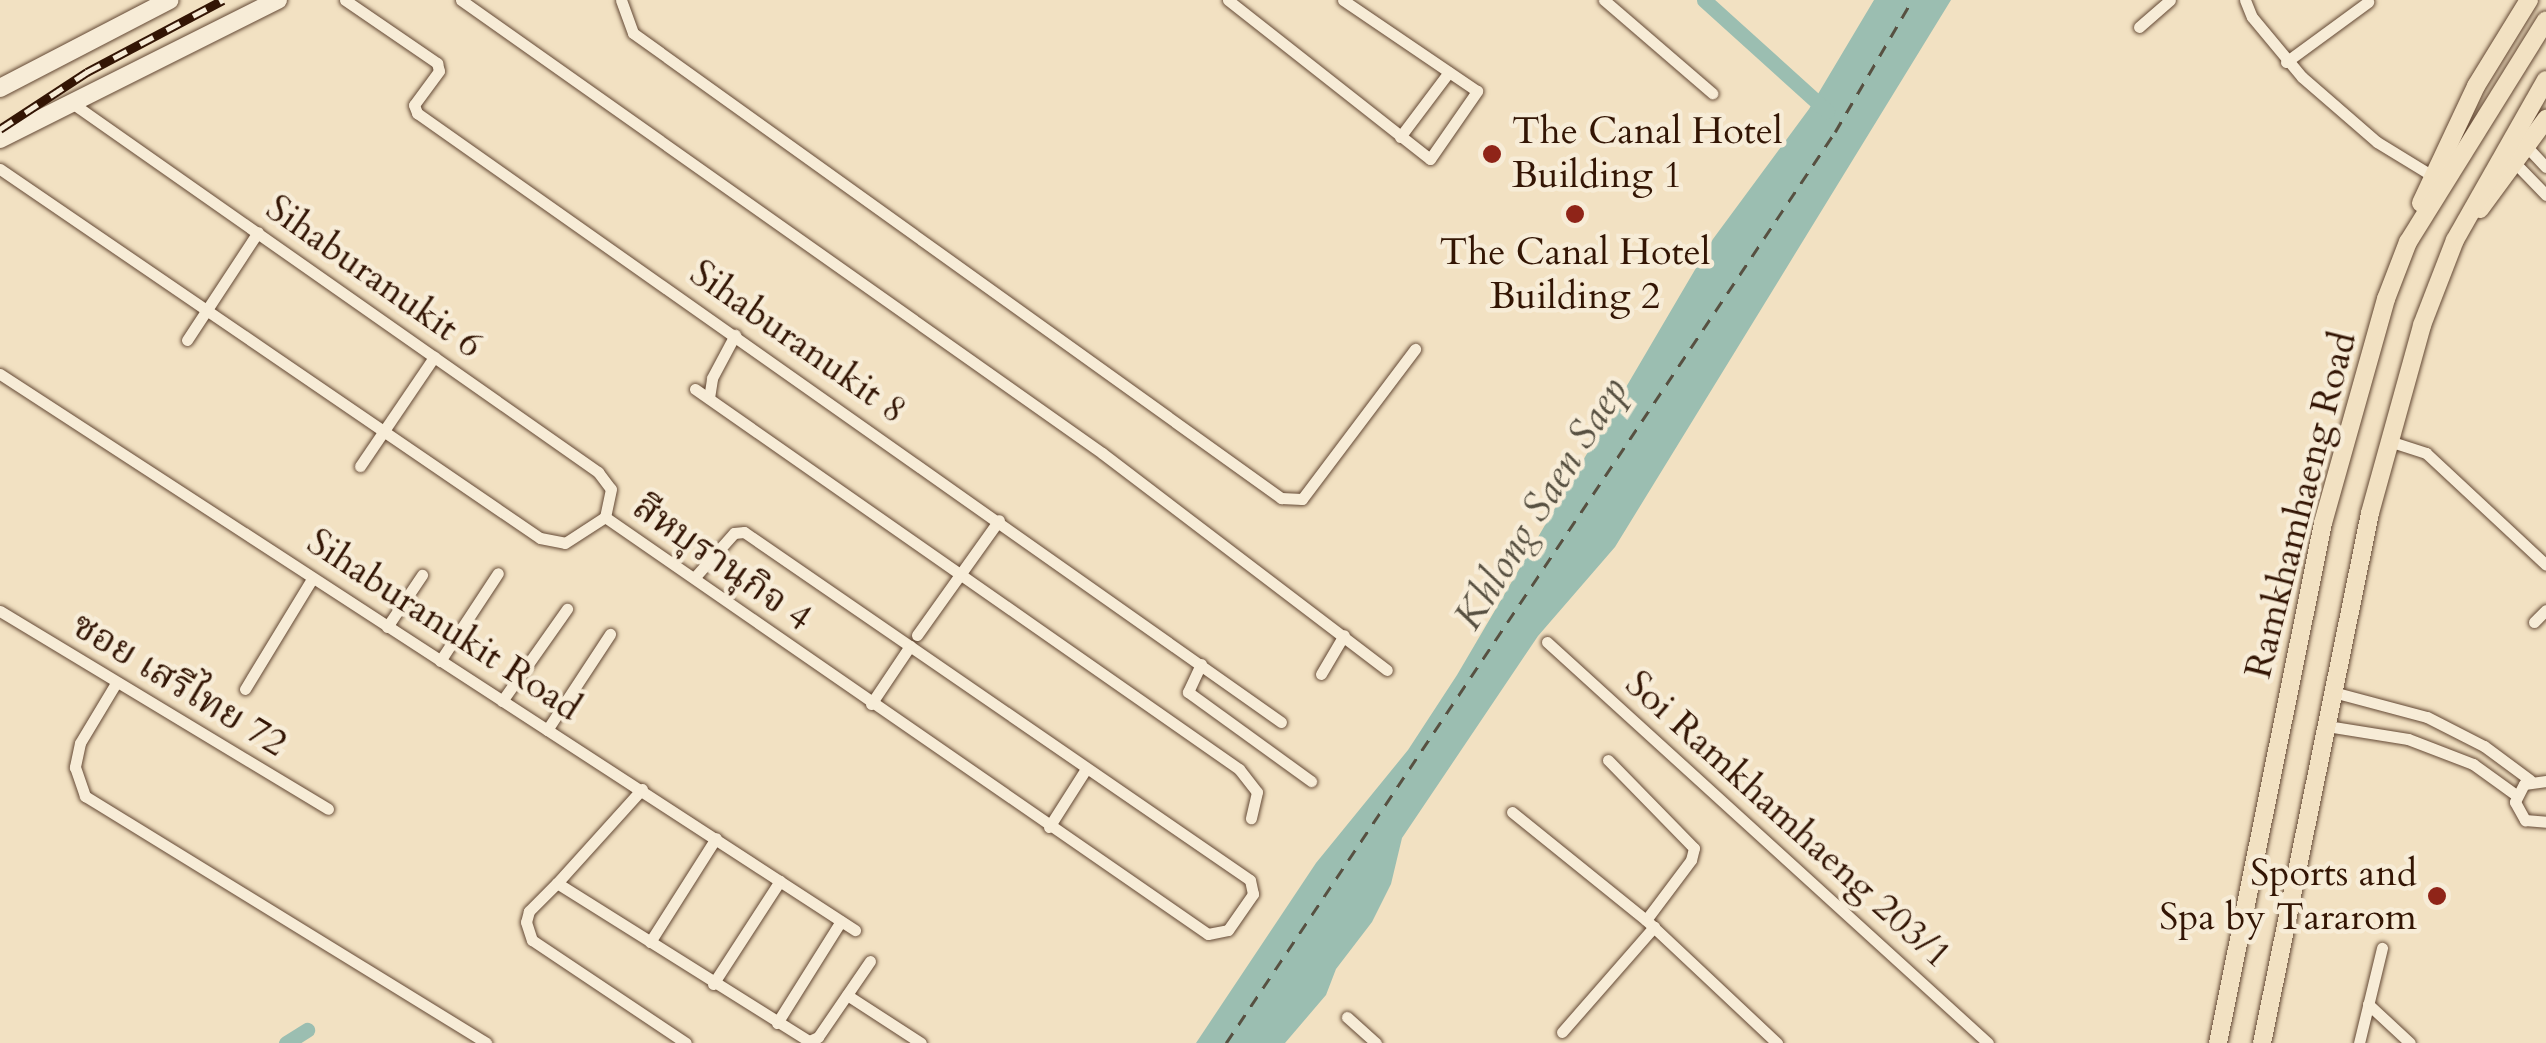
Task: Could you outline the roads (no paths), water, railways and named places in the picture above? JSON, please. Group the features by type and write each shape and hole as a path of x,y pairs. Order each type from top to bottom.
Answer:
{"main road":[{"path":"0,88 170,0"},
{"path":"0,139 278,0"},
{"path":"2408,242 2431,175 2476,86 2529,0"},
{"name":"Ramkhamhaeng Road","path":"2218,1043 2323,523 2374,337 2408,242 2546,20"},
{"name":"Ramkhamhaeng Road","path":"2262,1043 2333,692 2390,441 2428,306 2454,240 2546,80"},
{"path":"2454,240 2516,164 2546,119"}],"street":[{"name":"Sihaburanukit 8","path":"345,0 437,63 439,71 414,105 417,113 1281,722"},
{"path":"460,0 1072,432 1387,670"},
{"path":"621,0 633,33 1281,498 1302,499 1415,350"},
{"path":"1228,0 1430,160 1476,90 1343,0"},
{"path":"1604,0 1712,93"},
{"path":"2139,27 2170,0"},
{"path":"2245,0 2286,62 2377,142 2431,175"},
{"path":"2286,62 2368,2"},
{"path":"1400,137 1449,72"},
{"name":"Sihaburanukit 6","path":"72,103 598,472 611,489 605,517"},
{"path":"2528,148 2546,167"},
{"path":"2516,164 2546,195"},
{"name":"สีหบุรานุกิจ 4","path":"0,169 554,544 572,540 605,517 1208,934 1228,930 1253,894 1250,880 1086,769"},
{"path":"187,340 258,232"},
{"path":"709,398 712,378 735,335"},
{"path":"360,466 434,358"},
{"name":"Sihaburanukit Road","path":"0,374 854,930"},
{"path":"695,388 1239,769 1257,792 1251,818"},
{"path":"2390,441 2426,452 2546,565"},
{"path":"871,704 959,572 999,520"},
{"path":"694,578 734,533 744,532 914,640 1086,769 1049,827"},
{"path":"440,661 498,573"},
{"path":"387,628 422,575"},
{"path":"245,689 312,579"},
{"path":"502,702 567,609"},
{"name":"ซอย เสรีไทย 72","path":"0,610 328,809"},
{"path":"2534,622 2546,610"},
{"path":"547,730 610,634"},
{"path":"1320,674 1344,636"},
{"name":"Soi Ramkhamhaeng 203/1","path":"1547,642 1988,1043"},
{"path":"1201,664 1188,692 1311,780"},
{"path":"116,683 80,743 76,767 85,796 486,1043"},
{"path":"2333,692 2427,718 2484,746 2530,780 2546,781"},
{"path":"2326,726 2408,739 2473,764 2516,795"},
{"path":"2473,764 2484,746"},
{"path":"1562,1032 1650,923 1691,860 1694,848 1608,760"},
{"path":"2530,780 2516,795 2516,810 2524,820 2546,823"},
{"path":"642,789 529,911 526,922 532,940 686,1043"},
{"path":"1512,812 1650,923 1777,1043"},
{"path":"650,942 716,838"},
{"path":"713,984 780,881"},
{"path":"557,882 803,1039 813,1040 870,961"},
{"path":"777,1023 840,921"},
{"path":"2359,1043 2382,948"},
{"path":"847,995 920,1043"},
{"path":"2368,1004 2410,1043"},
{"path":"1346,1017 1376,1043"}],"waterway":[{"path":"1704,0 1827,111"},
{"path":"286,1043 307,1030"}],"railway":[{"path":"0,129 87,72 223,0"}],"place":[{"name":"The Canal Hotel Building 1","path":"1492,154"},
{"name":"The Canal Hotel Building 2","path":"1575,214"},
{"name":"Sports and Spa by Tararom","path":"2437,896"}],"water label":[{"name":"Khlong Saen Saep","path":"1541,504"}]}
